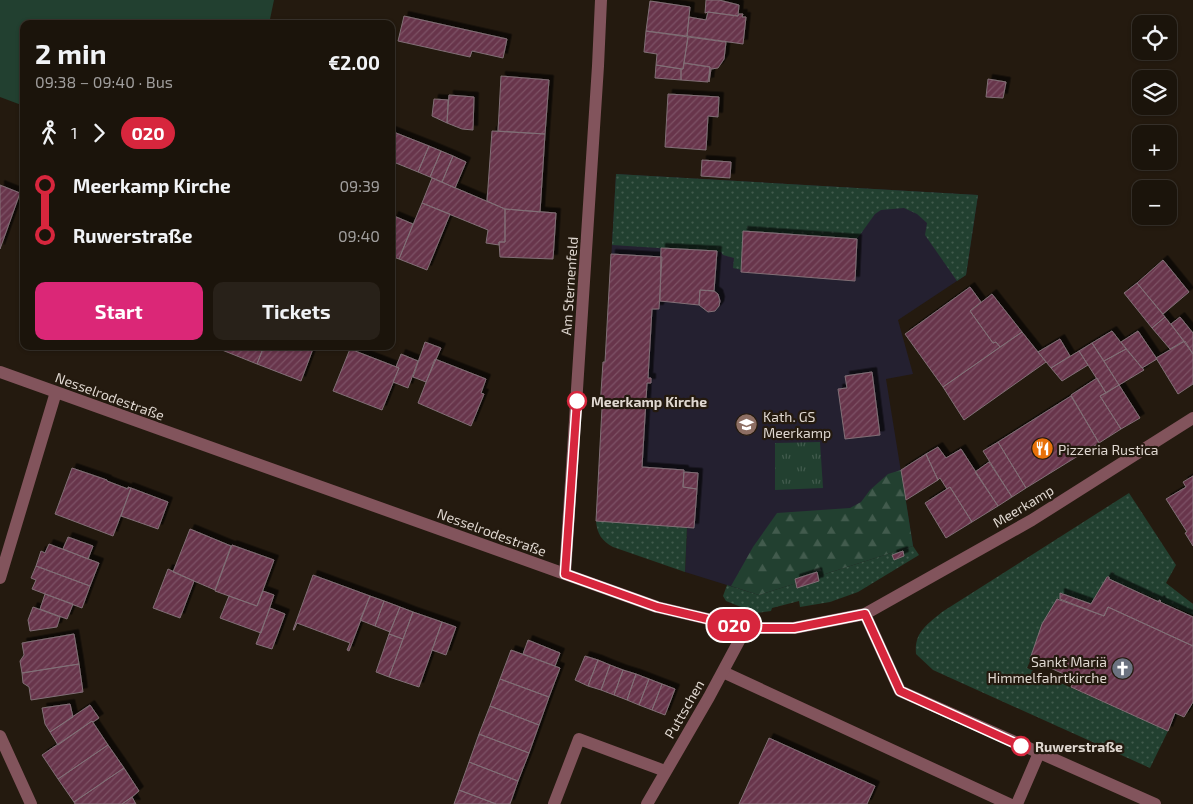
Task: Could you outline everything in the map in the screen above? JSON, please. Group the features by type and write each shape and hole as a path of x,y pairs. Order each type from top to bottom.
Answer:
{"street":[{"name":"Am Sternenfeld","path":"565,574 601,0"},
{"name":"Nesselrodestraße","path":"0,372 657,607 746,628 794,628 865,614"},
{"path":"0,578 56,392"},
{"name":"Meerkamp","path":"865,614 1032,520 1193,418"},
{"path":"865,614 900,691 1155,804"},
{"name":"Puttschen","path":"647,804 723,672 746,628"},
{"path":"723,672 1009,804"},
{"path":"0,736 31,804"},
{"path":"554,804 578,739 665,771"},
{"path":"1017,804 1039,753"}],"shaded area":[{"name":"Kath. GS Meerkamp","path":"616,174 978,195 966,275 898,320 913,374 886,379 913,546 759,595 685,572 687,527 596,521"}],"green space":[{"path":"0,0 274,0 270,20 20,20 20,104 0,97"},
{"path":"616,174 978,195 966,275 957,281 925,235 927,223 917,214 904,208 881,210 875,214 857,239 743,231 742,270 733,268 734,258 723,255 721,252 612,245"},
{"path":"820,442 823,488 775,490 775,443"},
{"path":"901,470 913,546 759,595 731,586 753,547 777,513 850,508 861,502 870,490 888,474"},
{"path":"1129,493 1176,565 1166,583 1193,604 1193,615 1107,577 1091,604 1061,593 1060,599 1057,599 1027,668 1168,731 1150,768 933,670 916,654 919,634 942,612"},
{"path":"596,521 687,527 685,572 613,547 601,537"},
{"path":"913,546 919,555 858,592 830,602 800,607 799,601 772,608 771,611 756,613 726,601 723,596 727,585 759,595"}],"building":[{"path":"706,0 719,0 739,5 738,16 705,13"},
{"path":"650,1 690,7 687,36 646,31"},
{"path":"708,12 738,16 743,14 742,17 746,17 743,44 687,36 689,17 706,20"},
{"path":"404,16 507,39 503,58 472,51 470,57 398,41"},
{"path":"646,31 688,37 683,69 656,65 657,54 644,52"},
{"path":"688,37 726,42 724,59 718,68 711,69 709,82 710,67 684,63"},
{"path":"684,63 710,67 708,82 681,80 681,69 683,69"},
{"path":"656,65 681,69 681,80 655,78"},
{"path":"501,76 549,80 545,134 498,131"},
{"path":"988,79 1006,82 1003,98 986,97"},
{"path":"668,94 719,97 718,117 708,116 706,150 665,147"},
{"path":"449,95 474,97 473,130 462,129 447,123"},
{"path":"434,99 448,100 447,123 432,116"},
{"path":"492,131 545,134 540,212 505,209 487,201"},
{"path":"395,133 429,146 418,172 395,163"},
{"path":"429,146 441,151 430,177 418,172"},
{"path":"441,151 453,156 442,182 430,177"},
{"path":"453,156 466,162 455,188 442,182"},
{"path":"702,160 731,162 730,178 701,176"},
{"path":"432,178 505,209 505,242 499,242 499,245 486,243 488,230 422,203"},
{"path":"0,185 20,193 0,249"},
{"path":"422,203 450,214 427,270 399,259"},
{"path":"505,209 556,213 553,259 500,257 499,242 505,242"},
{"path":"395,216 413,224 399,259 395,258"},
{"path":"743,231 857,239 855,281 741,272"},
{"path":"661,248 717,251 714,291 700,290 699,305 660,301"},
{"path":"611,254 662,257 659,309 652,309 648,378 651,378 651,383 647,383 642,467 684,470 683,487 697,489 694,528 596,521 602,408 600,408 603,362 605,362"},
{"path":"1163,260 1189,292 1163,314 1137,283"},
{"path":"1137,283 1165,317 1152,328 1124,293"},
{"path":"970,287 981,302 970,311 993,343 996,342 1000,347 943,387 905,334"},
{"path":"700,290 714,291 718,294 720,301 715,311 708,312 699,305"},
{"path":"992,294 1022,332 1000,347 996,342 993,343 970,311"},
{"path":"1165,317 1184,341 1170,349 1152,328"},
{"path":"1180,317 1193,333 1193,354 1171,324"},
{"path":"1112,331 1126,349 1104,361 1092,343"},
{"path":"1138,331 1157,359 1142,368 1121,342"},
{"path":"1022,332 1046,362 964,420 943,387"},
{"path":"1060,339 1070,356 1051,368 1038,352"},
{"path":"1185,341 1193,354 1193,384 1178,394 1156,358"},
{"path":"425,342 441,348 426,382 413,377"},
{"path":"1092,343 1119,385 1106,393 1079,351"},
{"path":"1126,349 1144,370 1119,385 1104,361"},
{"path":"222,350 262,350 257,364"},
{"path":"262,350 313,350 301,381 257,364"},
{"path":"350,350 399,368 382,410 333,391"},
{"path":"1079,351 1088,365 1062,381 1051,368"},
{"path":"401,354 418,361 408,388 393,382 399,368 396,367"},
{"path":"435,359 486,379 481,393 484,394 471,426 418,403"},
{"path":"872,372 880,435 845,439 838,389 847,388 845,376"},
{"path":"1097,378 1106,393 1100,396 1121,429 1099,443 1071,395"},
{"path":"1119,385 1140,418 1121,429 1100,396"},
{"path":"1071,396 1099,443 1026,488 998,442"},
{"path":"998,442 1026,488 1012,497 983,451"},
{"path":"938,447 946,458 961,449 998,506 972,522 950,487 947,489 940,478 938,480 926,454"},
{"path":"926,454 938,480 906,500 901,470"},
{"path":"989,462 1012,497 998,506 975,472"},
{"path":"72,468 128,489 128,487 131,488 113,536 55,514"},
{"path":"684,472 698,473 697,489 683,487"},
{"path":"1193,476 1193,546 1185,533 1187,532 1166,499 1186,487 1183,482"},
{"path":"950,487 972,522 946,538 925,503"},
{"path":"131,488 168,502 158,529 121,516"},
{"path":"190,529 231,546 215,590 173,572"},
{"path":"68,537 93,546 88,559 63,549"},
{"path":"49,544 99,563 90,586 36,566 41,551 45,553"},
{"path":"232,545 274,560 257,606 215,591"},
{"path":"903,551 904,556 894,560 892,555"},
{"path":"36,566 90,586 82,608 32,589 36,580 31,578"},
{"path":"168,569 194,581 180,618 153,608"},
{"path":"817,572 819,581 797,588 795,579"},
{"path":"313,575 370,596 349,651 347,650 350,643 297,623 293,630"},
{"path":"1107,577 1193,617 1193,646 1108,607 1104,616 1060,599 1060,593 1091,604"},
{"path":"263,591 274,595 261,633 220,618 229,596 257,606"},
{"path":"45,594 73,604 67,619 40,609"},
{"path":"370,596 384,601 375,626 360,620"},
{"name":"Sankt Mariä Himmelfahrtkirche","path":"1057,599 1104,616 1108,607 1193,646 1193,702 1184,717 1175,713 1168,731 1071,687 1075,679 1030,659 1042,624"},
{"path":"384,601 400,607 390,632 375,626"},
{"path":"33,607 60,617 57,627 30,631 28,620"},
{"path":"400,607 413,612 403,639 389,634"},
{"path":"270,608 285,614 272,649 256,644"},
{"path":"413,612 442,622 419,687 389,677"},
{"path":"442,622 456,627 446,655 432,650"},
{"path":"74,634 79,664 22,673 20,661 24,655 22,643"},
{"path":"389,634 403,639 389,677 376,672"},
{"path":"528,640 560,653 555,666 523,654"},
{"path":"511,650 560,668 549,697 500,679"},
{"path":"585,656 598,660 588,686 575,680"},
{"path":"598,660 610,665 601,690 588,686"},
{"path":"79,664 83,692 31,700 29,687 23,683 22,673"},
{"path":"610,665 623,670 614,695 601,690"},
{"path":"623,670 636,674 627,700 614,695"},
{"path":"636,674 649,679 639,705 627,700"},
{"path":"500,679 549,697 539,725 490,706"},
{"path":"649,679 662,684 652,710 639,705"},
{"path":"662,684 675,689 665,715 652,710"},
{"path":"70,704 73,717 50,732 45,724 42,708"},
{"path":"90,705 99,718 58,745 50,732"},
{"path":"490,706 539,725 529,753 479,734"},
{"path":"92,721 108,745 58,779 42,755"},
{"path":"479,734 529,753 518,781 469,762"},
{"path":"769,738 875,786 867,804 739,804"},
{"path":"108,745 124,768 74,802 58,779"},
{"path":"469,762 518,781 510,804 496,804 459,790"},
{"path":"124,768 139,791 132,797 122,804 75,804 74,802"},
{"path":"459,790 496,804 454,804"},
{"path":"132,797 136,804 122,804"}],"bus line":[{"name":"020","path":"577,401 565,574 657,607 746,628 794,628 865,614 900,691 1021,746"}],"place":[{"name":"Meerkamp Kirche","path":"577,401"},
{"name":"Kath. GS Meerkamp","path":"747,424"},
{"name":"Pizzeria Rustica","path":"1042,449"},
{"name":"Sankt Mariä Himmelfahrtkirche","path":"1123,669"},
{"name":"Ruwerstraße","path":"1021,746"}]}
